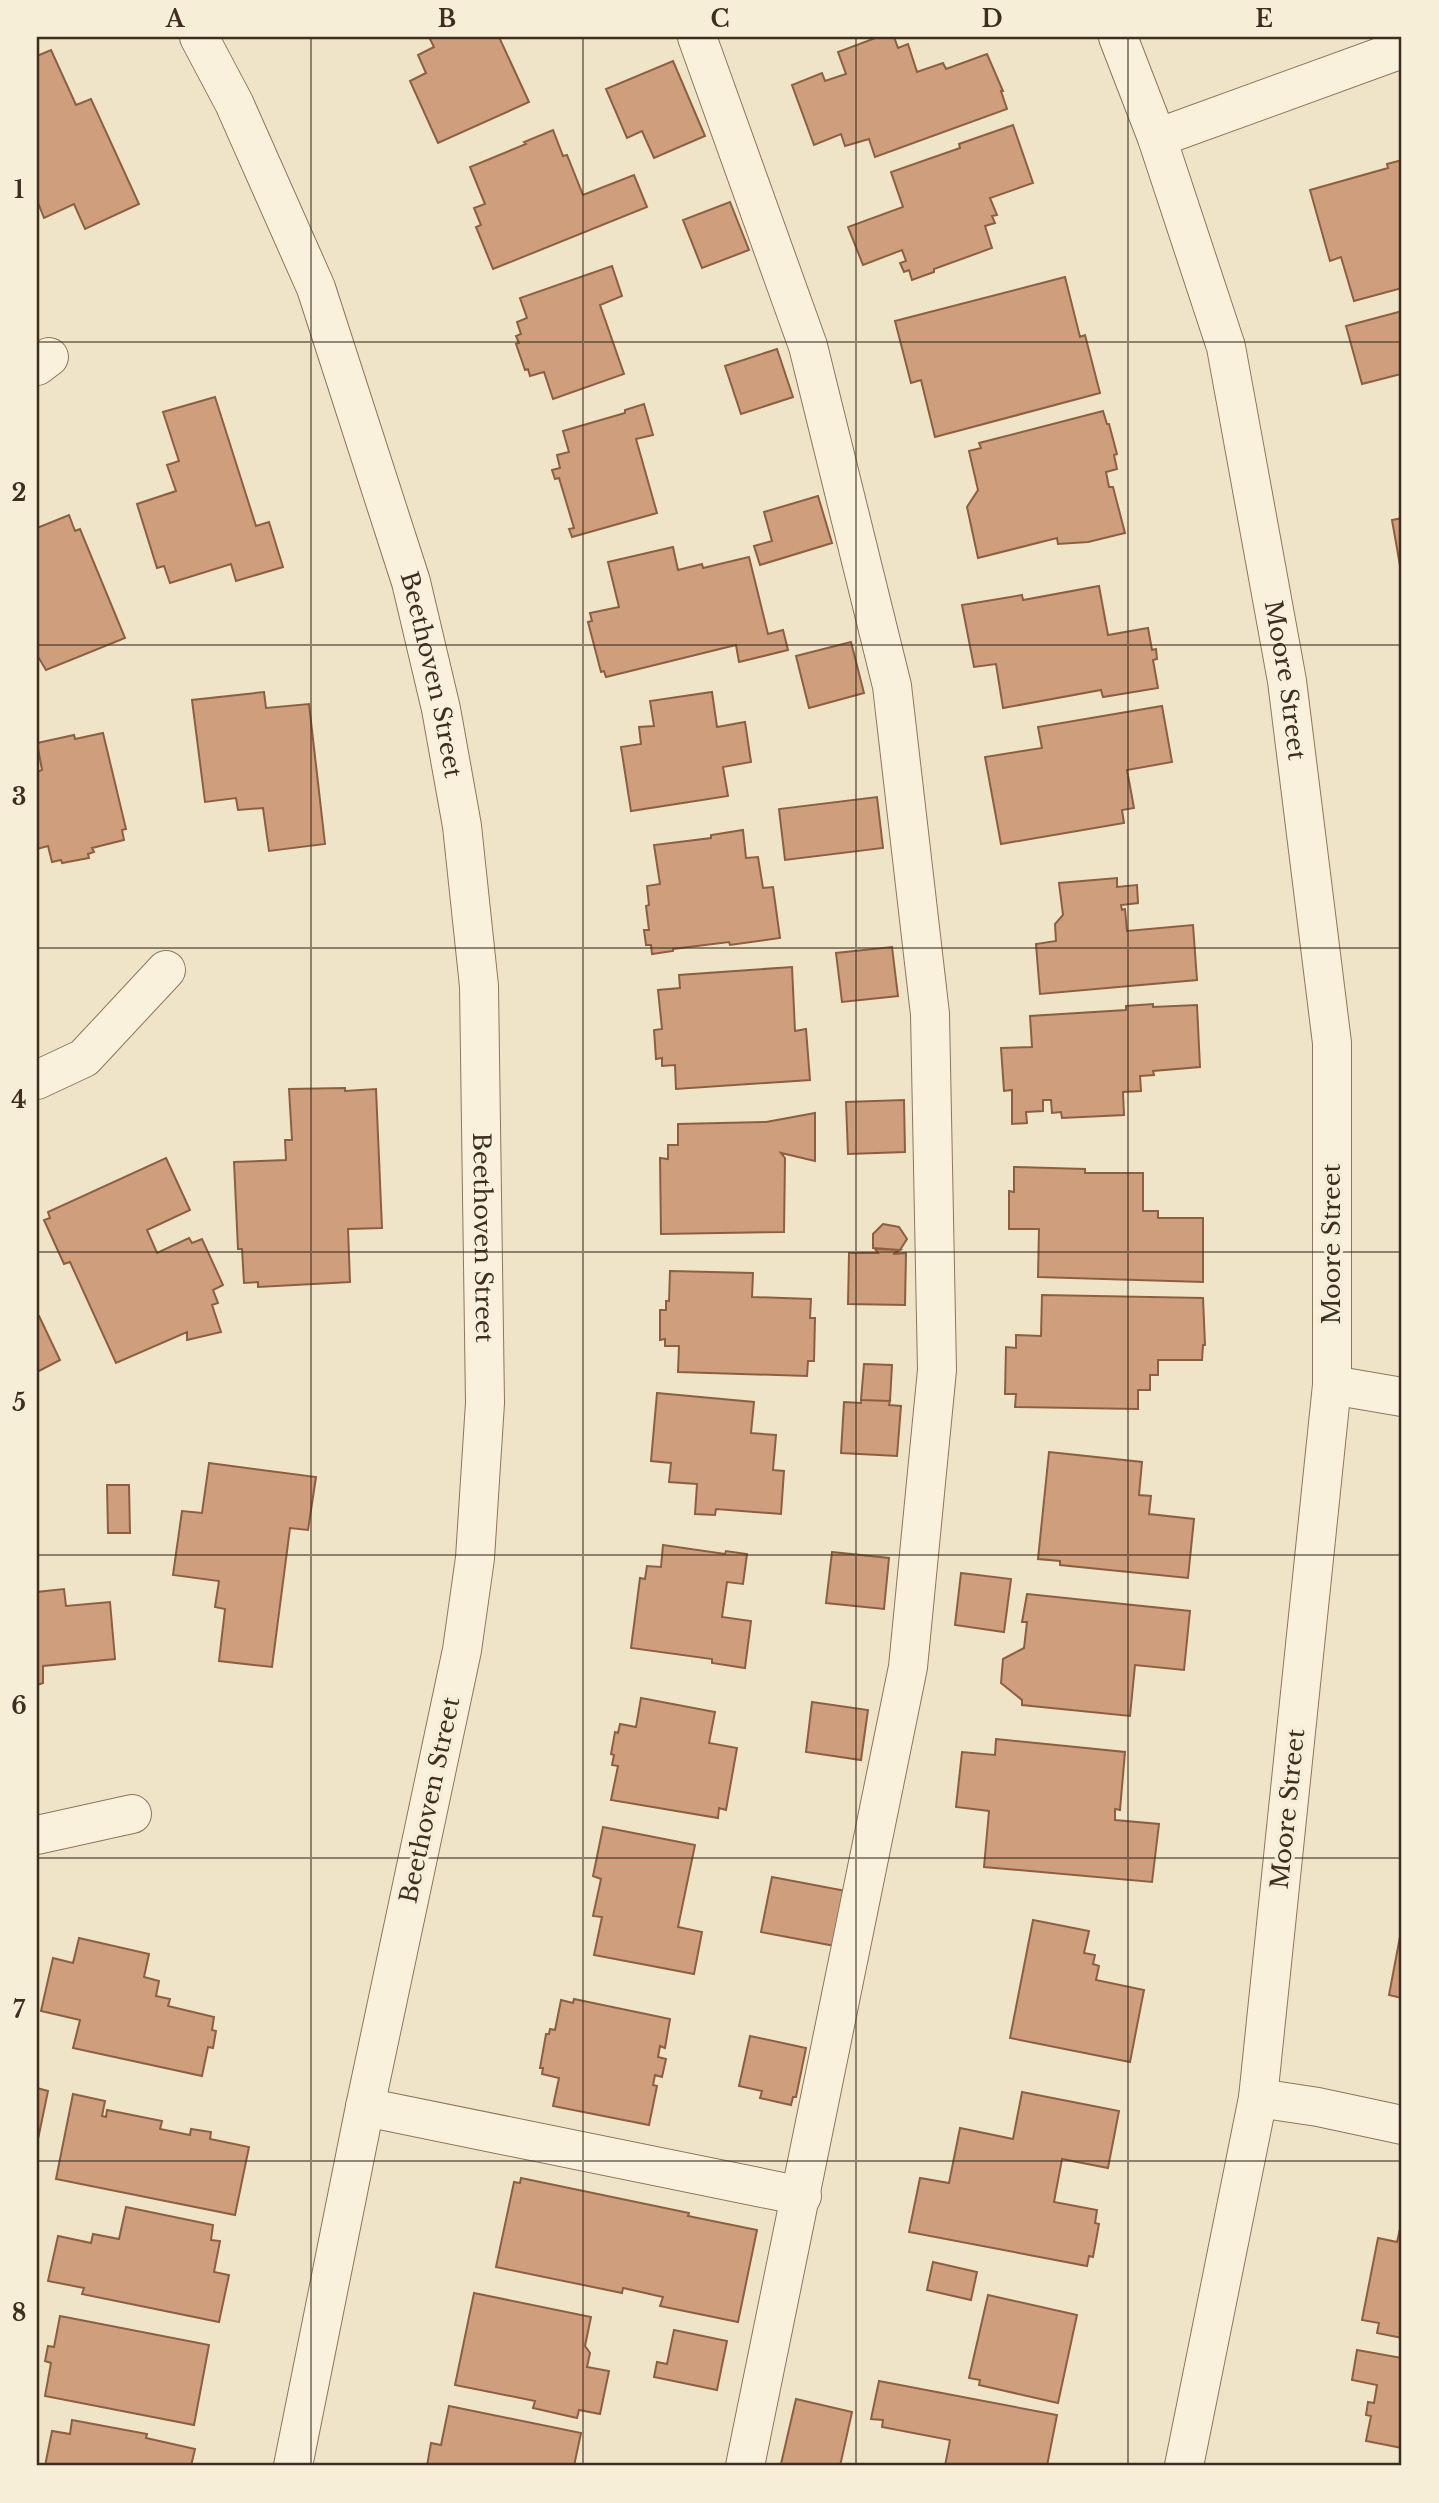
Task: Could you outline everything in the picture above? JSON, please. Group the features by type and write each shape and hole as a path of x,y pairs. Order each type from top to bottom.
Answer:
{"street":[{"name":"Beethoven Street","path":"199,37 234,103 316,288 411,582 442,709 462,825 479,986 485,1403 475,1558 462,1650 365,2107 293,2466"},
{"path":"697,37 808,346 892,686 930,1014 937,1370 908,1667 745,2466"},
{"name":"Moore Street","path":"1118,37 1157,138 1226,347 1287,681 1332,1043 1332,1385 1258,2098 1184,2466"},
{"path":"1157,138 1402,49"},
{"path":"37,1080 84,1058 166,970"},
{"path":"1332,1385 1402,1397"},
{"path":"37,1835 132,1814"},
{"path":"1258,2098 1402,2125"},
{"path":"365,2107 802,2196"}],"building":[{"path":"429,37 499,37 529,102 438,143 410,81 426,73 418,55 434,47"},
{"path":"878,37 894,37 898,48 908,44 917,72 943,63 946,69 987,54 1003,91 1007,109 875,157 869,139 845,146 841,134 814,145 792,85 822,73 825,81 846,74 838,52"},
{"path":"51,50 76,105 91,99 139,204 85,229 74,204 44,218 37,200 37,56"},
{"path":"673,61 705,136 654,158 642,131 627,138 606,89"},
{"path":"1013,125 1033,183 990,198 997,215 992,216 995,223 985,226 992,248 912,280 909,270 904,272 900,263 906,261 902,250 863,265 848,227 903,207 891,172 960,148 959,144"},
{"path":"553,130 563,156 567,155 583,195 634,175 647,207 493,269 476,227 481,225 474,208 485,204 470,167"},
{"path":"1402,160 1402,288 1354,301 1341,257 1330,261 1310,190 1388,168 1387,164"},
{"path":"730,202 749,250 702,268 683,220"},
{"path":"612,266 622,296 600,305 624,374 553,399 544,372 530,376 528,369 525,370 516,344 519,343 516,336 521,334 517,322 527,318 520,298"},
{"path":"1065,277 1080,337 1085,335 1100,393 935,437 921,380 911,383 895,321"},
{"path":"1402,311 1402,378 1401,374 1362,384 1346,326"},
{"path":"777,349 793,397 741,414 725,366"},
{"path":"215,397 256,526 269,522 283,567 236,581 231,564 170,583 164,566 157,568 137,504 176,491 167,465 179,461 163,412"},
{"path":"644,404 653,435 636,439 657,513 572,537 569,529 574,528 559,478 555,479 552,470 560,468 557,455 569,452 563,431 625,413 625,410"},
{"path":"1103,411 1117,454 1114,455 1117,469 1106,472 1109,487 1113,487 1125,533 1088,542 1058,544 1057,538 978,558 967,507 978,490 969,451 981,448 979,443"},
{"path":"818,496 832,543 760,565 754,546 772,541 764,512"},
{"path":"69,515 75,531 80,529 125,638 46,670 37,655 37,528"},
{"path":"1402,518 1402,577 1392,520"},
{"path":"673,547 678,570 702,564 703,568 749,557 768,634 783,630 788,650 739,662 736,645 606,677 604,671 601,672 588,622 592,621 590,613 619,607 608,562"},
{"path":"1099,586 1108,635 1148,628 1152,650 1156,649 1157,659 1153,660 1158,688 1103,697 1101,690 1003,708 996,664 974,667 962,605 1022,595 1023,600"},
{"path":"851,642 864,693 809,708 796,656"},
{"path":"264,692 266,708 309,704 325,844 269,851 263,808 238,810 236,798 205,802 192,700"},
{"path":"712,692 717,727 745,722 751,762 723,767 728,796 631,811 621,747 641,744 639,727 654,726 650,701"},
{"path":"1162,706 1172,762 1127,770 1134,808 1122,810 1124,823 1001,844 985,757 1042,748 1038,727"},
{"path":"103,733 126,829 122,830 124,840 92,848 94,852 88,854 89,858 52,862 48,846 37,849 37,772 42,770 37,743 74,735 75,739"},
{"path":"877,797 883,848 785,860 779,809"},
{"path":"743,830 746,858 758,857 763,888 773,887 780,938 673,949 652,954 651,945 646,945 644,930 649,930 647,886 660,884 654,845 711,838 711,835"},
{"path":"1117,878 1117,887 1137,885 1138,903 1121,905 1122,910 1125,909 1127,931 1193,925 1197,980 1040,994 1036,944 1056,941 1055,924 1063,915 1059,883"},
{"path":"892,947 898,996 842,1002 836,953"},
{"path":"792,967 795,1031 806,1029 810,1080 676,1089 675,1065 662,1066 662,1058 656,1059 654,1030 662,1029 658,990 680,988 679,975"},
{"path":"1153,1004 1153,1007 1197,1005 1200,1067 1153,1071 1154,1075 1140,1076 1141,1091 1123,1092 1124,1115 1062,1118 1061,1112 1052,1113 1051,1100 1043,1100 1043,1111 1026,1112 1027,1123 1012,1124 1012,1090 1004,1091 1001,1048 1032,1047 1030,1016 1126,1010 1126,1006"},
{"path":"345,1088 345,1091 376,1089 382,1228 348,1229 350,1282 258,1287 258,1282 244,1283 242,1249 238,1249 234,1162 286,1160 285,1140 292,1140 289,1089"},
{"path":"904,1100 905,1152 848,1154 846,1102"},
{"path":"815,1113 815,1161 781,1153 785,1158 784,1232 661,1234 660,1158 668,1159 668,1145 678,1145 678,1124 766,1122"},
{"path":"166,1158 190,1210 147,1230 157,1253 189,1238 192,1243 202,1239 223,1285 213,1290 218,1303 212,1305 221,1332 187,1340 187,1332 116,1363 70,1262 64,1264 44,1220 50,1218 48,1212"},
{"path":"1014,1167 1085,1169 1085,1173 1143,1173 1143,1211 1158,1211 1158,1218 1203,1218 1203,1282 1038,1277 1039,1229 1009,1229 1009,1191 1014,1192"},
{"path":"883,1224 899,1227 907,1239 900,1250 873,1248 873,1234"},
{"path":"875,1249 900,1250 893,1254 906,1253 905,1305 848,1304 849,1253 878,1253"},
{"path":"670,1271 753,1273 752,1297 811,1299 810,1318 815,1318 814,1361 808,1361 807,1376 678,1372 679,1346 665,1346 665,1339 660,1340 660,1310 666,1310 666,1301 669,1301"},
{"path":"1042,1295 1203,1298 1205,1345 1202,1360 1158,1360 1158,1375 1150,1375 1150,1390 1138,1390 1138,1409 1015,1407 1016,1394 1005,1394 1006,1347 1016,1348 1016,1335 1041,1336"},
{"path":"39,1316 60,1360 37,1372 37,1317"},
{"path":"864,1364 892,1365 890,1401 861,1400"},
{"path":"657,1393 754,1402 751,1433 776,1435 773,1470 784,1471 781,1514 716,1509 715,1515 695,1514 697,1484 669,1482 671,1463 651,1461"},
{"path":"861,1400 890,1401 889,1405 901,1406 897,1456 841,1453 844,1402 861,1403"},
{"path":"1049,1452 1142,1462 1139,1495 1151,1496 1149,1514 1194,1519 1188,1578 1060,1565 1060,1561 1038,1559"},
{"path":"209,1463 316,1477 308,1530 290,1528 272,1667 219,1661 225,1609 215,1607 219,1581 173,1575 182,1511 202,1513"},
{"path":"107,1485 129,1485 130,1533 108,1533"},
{"path":"663,1545 725,1554 726,1551 747,1554 743,1584 727,1582 722,1617 751,1621 745,1668 712,1663 712,1659 631,1648 640,1578 645,1579 647,1566 661,1567"},
{"path":"832,1552 889,1558 884,1609 826,1603"},
{"path":"961,1573 1011,1579 1004,1632 955,1625"},
{"path":"64,1589 66,1606 110,1602 115,1659 43,1666 43,1683 37,1685 37,1592"},
{"path":"1027,1594 1190,1611 1184,1670 1135,1665 1130,1716 1022,1705 1022,1700 1001,1683 1003,1659 1024,1648 1027,1622 1022,1622"},
{"path":"641,1698 715,1712 709,1743 737,1748 726,1810 719,1808 718,1818 611,1800 618,1766 612,1765 614,1755 611,1754 615,1732 618,1733 620,1724 636,1727"},
{"path":"812,1702 868,1710 861,1760 806,1752"},
{"path":"996,1739 1125,1752 1120,1810 1115,1809 1115,1820 1159,1824 1152,1882 984,1867 989,1811 956,1807 962,1752 995,1755"},
{"path":"603,1827 695,1845 678,1927 702,1932 694,1974 594,1955 602,1917 593,1916 601,1879 593,1876"},
{"path":"772,1877 846,1891 835,1946 761,1932"},
{"path":"1033,1920 1089,1931 1084,1953 1095,1955 1093,1964 1099,1966 1096,1980 1144,1990 1130,2062 1010,2038"},
{"path":"1402,1926 1402,1998 1389,1995"},
{"path":"79,1938 149,1954 144,1977 159,1981 156,1996 170,1999 168,2006 214,2017 212,2030 216,2031 213,2048 208,2047 202,2076 73,2048 80,2020 41,2011 53,1958 73,1963"},
{"path":"574,1999 670,2019 665,2048 660,2046 658,2057 666,2059 662,2077 655,2075 653,2085 657,2086 649,2125 553,2106 559,2078 542,2074 543,2068 540,2068 546,2034 549,2034 550,2029 555,2030 561,2000 573,2003"},
{"path":"750,2036 806,2048 796,2097 793,2097 791,2105 760,2098 762,2091 739,2086"},
{"path":"37,2088 48,2091 37,2144"},
{"path":"1022,2092 1119,2111 1108,2168 1062,2159 1054,2202 1097,2210 1095,2223 1099,2224 1093,2257 1089,2256 1087,2266 909,2232 920,2178 949,2183 960,2128 1013,2139"},
{"path":"73,2094 105,2101 102,2116 106,2117 107,2110 162,2121 160,2129 190,2135 191,2129 211,2132 210,2139 249,2147 235,2215 56,2179"},
{"path":"521,2178 757,2230 738,2322 660,2306 663,2297 623,2288 622,2293 496,2267 514,2182 520,2183"},
{"path":"126,2207 213,2225 211,2240 220,2241 214,2272 229,2275 219,2322 82,2294 84,2288 48,2281 58,2236 91,2243 93,2234 119,2239"},
{"path":"1402,2220 1402,2338 1377,2333 1379,2323 1362,2320 1378,2238 1397,2242"},
{"path":"933,2262 977,2272 971,2300 927,2290"},
{"path":"474,2293 591,2317 585,2346 590,2353 587,2367 609,2371 600,2414 579,2410 577,2418 533,2408 535,2401 455,2385"},
{"path":"988,2295 1077,2315 1058,2403 979,2385 980,2380 969,2378"},
{"path":"60,2316 209,2345 194,2425 45,2396 51,2363 45,2361 48,2346 54,2347"},
{"path":"674,2330 727,2341 717,2390 654,2377 657,2362 667,2364"},
{"path":"1357,2350 1402,2358 1402,2448 1366,2441 1371,2416 1366,2415 1368,2402 1374,2403 1377,2385 1352,2380"},
{"path":"879,2381 1057,2415 1047,2466 945,2466 950,2440 882,2427 883,2420 871,2419"},
{"path":"796,2399 852,2412 840,2466 781,2464"},
{"path":"449,2406 581,2433 574,2466 427,2466 431,2443 441,2445"},
{"path":"72,2420 147,2434 146,2438 195,2449 191,2466 45,2466 52,2431 70,2434"}]}
